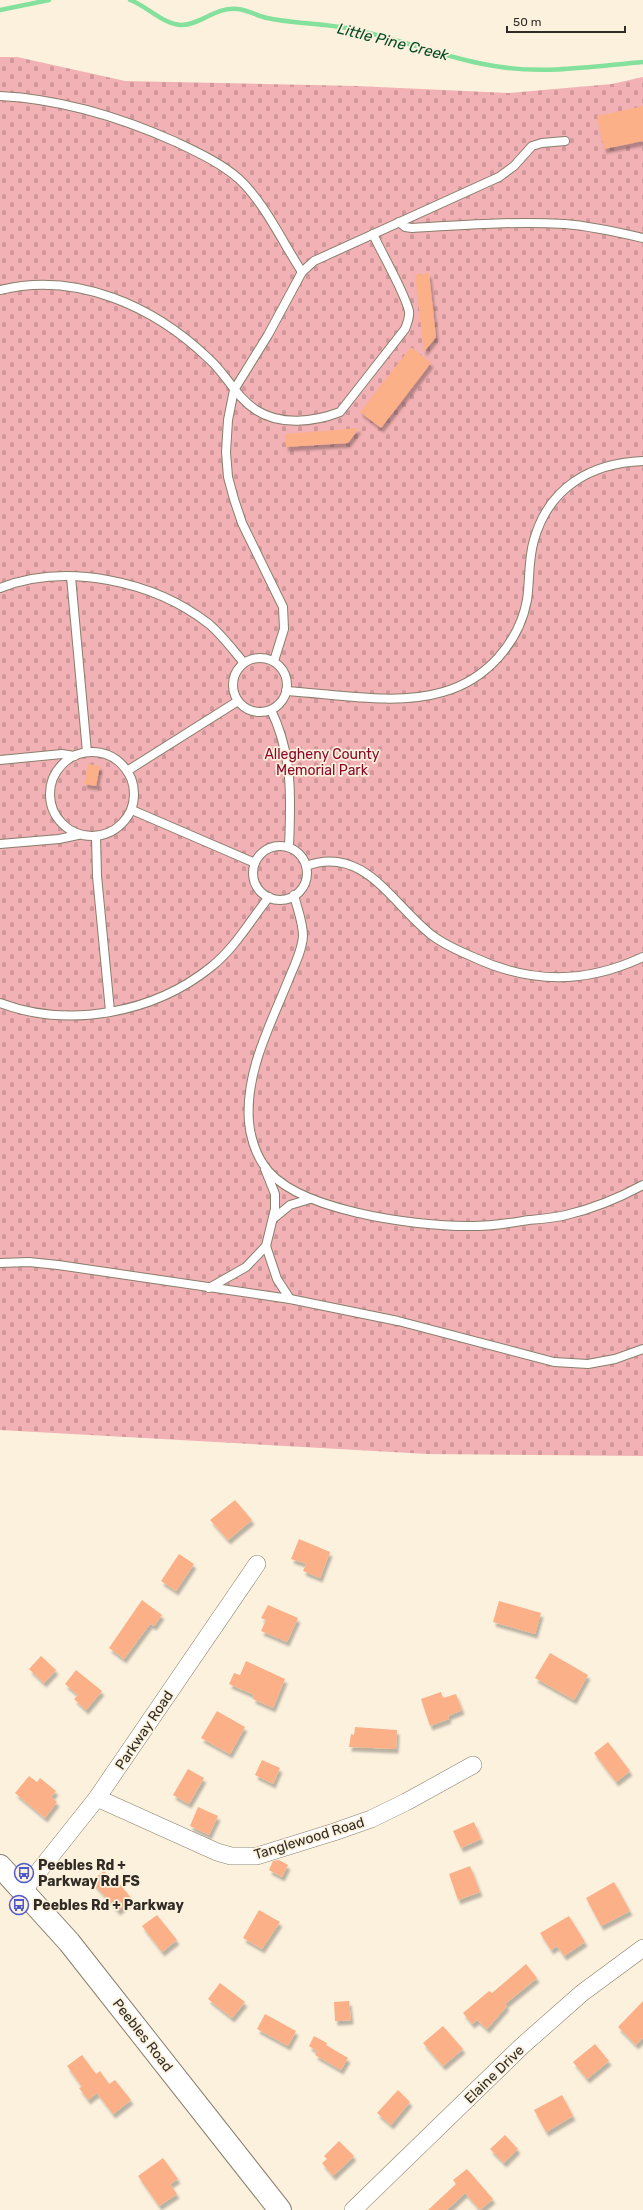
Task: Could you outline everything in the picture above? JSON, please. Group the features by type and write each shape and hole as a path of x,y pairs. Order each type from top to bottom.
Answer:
{"main road":[{"name":"Peebles Road","path":"0,1866 69,1942 280,2210"}],"street":[{"name":"Parkway Road","path":"23,1891 97,1798 257,1564"},
{"name":"Tanglewood Road","path":"97,1798 217,1852 231,1856 257,1856 371,1819 406,1802 473,1765"},
{"name":"Elaine Drive","path":"353,2210 522,2046 582,1994 643,1948"}],"lane":[{"path":"0,96 40,100 113,117 150,130 214,162 239,179 249,190 302,272"},
{"path":"274,661 284,629 283,607 242,524 228,477 226,452 228,420 234,390 268,336 302,272 314,261 324,255 499,178 514,166 532,146 542,143 565,141"},
{"path":"399,222 412,228 502,223 564,224 643,238"},
{"path":"0,290 38,284 59,284 89,289 116,299 159,320 198,348 224,374 234,390 256,410 286,420 327,417 340,412 405,329 409,319 409,311 373,234"},
{"path":"286,691 406,698 444,692 484,671 505,650 513,639 521,620 527,600 534,540 540,523 549,507 572,482 586,473 604,466 643,461"},
{"path":"0,588 37,579 71,577 95,578 124,583 165,598 185,608 209,624 244,663"},
{"path":"71,577 88,752"},
{"path":"262,657 274,661 285,674 286,691 281,702 271,710 256,712 246,708 238,701 234,694 233,683 236,672 244,663 255,658 262,657"},
{"path":"128,771 238,701"},
{"path":"271,710 281,731 290,775 291,796 289,847"},
{"path":"0,844 59,839 78,834 96,837 108,834 119,827 132,810 135,796 134,788 128,771 118,760 107,754 88,752 74,756 62,764 55,774 51,785 50,798 52,809 60,822 78,834"},
{"path":"0,760 62,754 74,756"},
{"path":"132,810 255,863"},
{"path":"96,837 97,876 110,1011"},
{"path":"278,846 289,847 302,856 306,866 305,882 294,895 284,899 269,897 261,892 255,882 253,873 255,863 267,849 278,846"},
{"path":"306,866 320,861 346,864 359,868 383,887 412,918 449,946 492,966 519,974 569,978 596,974 620,967 643,957"},
{"path":"209,1288 246,1267 266,1246 273,1220 275,1194 253,1144 249,1124 249,1087 259,1052 301,949 302,926 294,895"},
{"path":"0,1003 55,1015 81,1016 133,1007 158,998 191,981 211,968 243,934 269,897"},
{"path":"263,1165 282,1182 310,1199 380,1217 467,1226 493,1225 565,1215 601,1204 643,1185"},
{"path":"273,1220 290,1205 310,1199"},
{"path":"266,1246 277,1279 290,1299"},
{"path":"0,1264 29,1262 58,1265 290,1299 398,1321 554,1362 588,1364 615,1359 643,1349"}],"green space":[{"name":"Allegheny County Memorial Park","path":"0,57 17,57 125,81 356,86 509,93 612,84 643,77 643,1456 428,1454 0,1430"}],"building":[{"path":"643,106 643,141 604,149 597,116"},
{"path":"429,273 436,337 424,352 415,275"},
{"path":"411,347 431,363 381,428 360,412"},
{"path":"359,428 348,443 286,447 285,434"},
{"path":"88,764 100,766 96,786 84,784"},
{"path":"235,1500 252,1520 228,1540 210,1520"},
{"path":"299,1539 330,1552 320,1578 303,1571 306,1564 291,1559"},
{"path":"179,1554 194,1564 176,1591 161,1581"},
{"path":"142,1600 162,1615 154,1626 150,1624 124,1659 109,1648"},
{"path":"499,1601 541,1613 535,1634 493,1622"},
{"path":"268,1605 298,1618 287,1642 261,1631 266,1620 261,1618"},
{"path":"550,1653 588,1675 574,1700 535,1678"},
{"path":"41,1656 56,1670 44,1683 29,1669"},
{"path":"246,1661 285,1679 273,1708 253,1699 254,1695 229,1684 234,1673 240,1675"},
{"path":"76,1670 102,1691 86,1710 74,1699 78,1695 65,1684"},
{"path":"441,1692 443,1698 456,1694 462,1710 448,1716 449,1719 430,1726 421,1699"},
{"path":"217,1711 245,1727 230,1754 201,1738"},
{"path":"355,1727 397,1730 396,1749 349,1747 351,1734 354,1735"},
{"path":"608,1742 630,1771 616,1782 594,1753"},
{"path":"262,1760 280,1768 273,1784 255,1775"},
{"path":"188,1769 204,1778 189,1804 173,1795"},
{"path":"29,1776 37,1782 40,1778 56,1791 51,1797 57,1802 45,1818 15,1793"},
{"path":"198,1807 218,1816 209,1835 190,1826"},
{"path":"474,1822 481,1839 461,1848 453,1831"},
{"path":"279,1860 288,1865 282,1877 269,1870 273,1861"},
{"path":"470,1866 480,1892 458,1900 449,1874"},
{"path":"104,1871 115,1884 118,1882 132,1899 118,1911 91,1881"},
{"path":"614,1882 630,1911 601,1926 586,1898"},
{"path":"259,1910 280,1922 262,1949 243,1938"},
{"path":"157,1915 177,1940 162,1952 142,1926"},
{"path":"569,1916 585,1942 564,1956 557,1946 551,1950 540,1933"},
{"path":"526,1964 537,1978 505,2004 507,2006 487,2029 477,2020 472,2024 463,2013 489,1991 492,1993"},
{"path":"220,1983 245,2002 232,2018 208,1999"},
{"path":"349,2001 351,2020 335,2021 334,2002"},
{"path":"643,2001 643,2038 636,2045 618,2027"},
{"path":"265,2014 296,2031 288,2046 257,2029"},
{"path":"443,2026 463,2049 443,2066 423,2043"},
{"path":"314,2036 348,2058 341,2070 315,2055 317,2051 309,2046"},
{"path":"595,2044 609,2061 587,2079 573,2062"},
{"path":"82,2055 96,2074 100,2071 109,2084 115,2080 131,2100 113,2114 97,2093 88,2100 79,2088 82,2087 67,2066"},
{"path":"398,2090 410,2102 391,2125 377,2113"},
{"path":"562,2095 573,2116 546,2132 534,2110"},
{"path":"505,2135 518,2149 504,2163 490,2149"},
{"path":"339,2141 354,2156 333,2176 322,2163 327,2159 324,2156"},
{"path":"163,2158 178,2179 170,2184 177,2194 159,2206 138,2176"},
{"path":"467,2169 493,2199 480,2210 465,2193 447,2210 428,2210 456,2184 453,2180"}],"waterway":[{"name":"Little Pine Creek","path":"0,10 49,0"},
{"name":"Little Pine Creek","path":"130,0 167,22 174,24 188,24 223,10 238,9 278,20 330,26 370,33 463,60 501,67 554,70 643,62"}],"place":[{"name":"Peebles Rd + Parkway Rd FS","path":"24,1873"},
{"name":"Peebles Rd + Parkway","path":"19,1905"}]}
